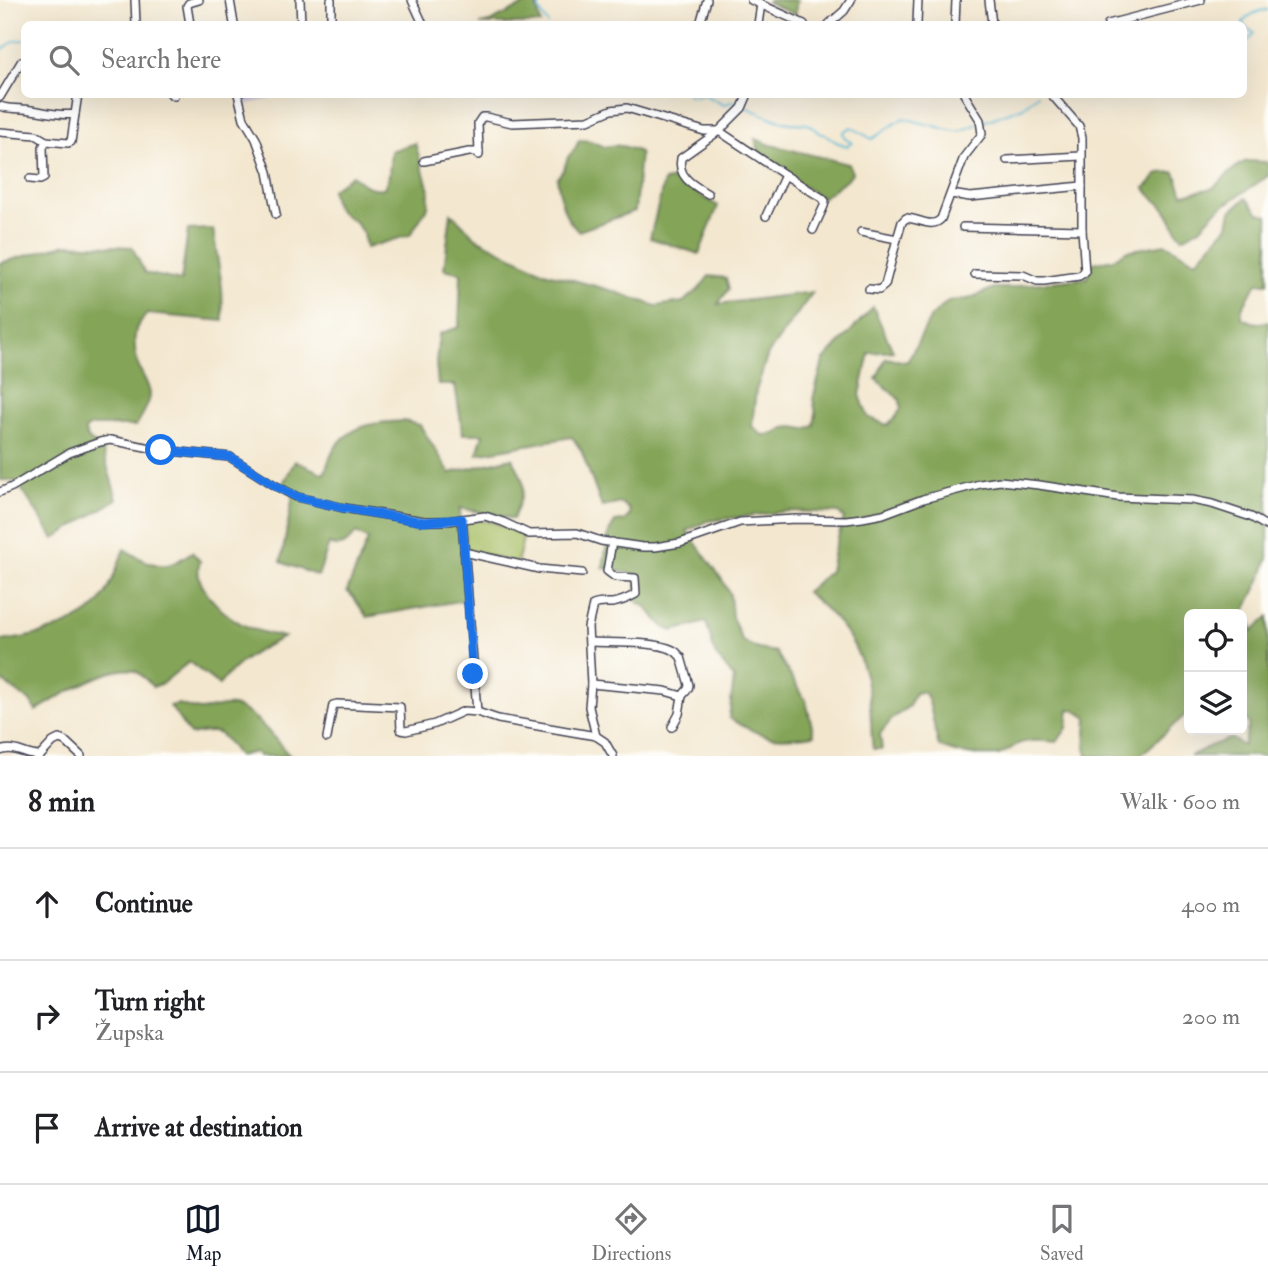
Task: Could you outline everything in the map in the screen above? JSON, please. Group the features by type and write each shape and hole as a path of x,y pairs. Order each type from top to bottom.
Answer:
{"street":[{"path":"135,0 136,21"},
{"path":"190,21 188,5 200,0"},
{"path":"230,0 234,21"},
{"path":"300,0 301,21"},
{"path":"331,0 331,21"},
{"path":"412,0 421,21"},
{"path":"701,21 707,0"},
{"path":"751,0 798,21"},
{"path":"832,21 851,0"},
{"path":"917,21 918,0"},
{"path":"955,21 956,0"},
{"path":"989,0 992,21"},
{"path":"1120,21 1201,0"},
{"path":"758,21 761,4"},
{"path":"0,97 21,62"},
{"path":"0,132 36,135 46,141 71,142 77,98"},
{"path":"239,98 244,119 256,139 268,172 276,214"},
{"path":"869,289 879,290 885,285 902,222 906,218 932,224 941,219 964,157 982,134 981,124 966,98"},
{"path":"975,274 1023,275 1044,281 1079,276 1085,272 1082,138 1079,126 1054,98"},
{"path":"708,194 690,183 682,174 681,158 719,131 745,101"},
{"path":"0,106 63,115 75,114"},
{"path":"424,161 469,152 479,153 478,123 486,117 512,123 588,120 606,112 627,108 704,131 719,131 822,198 825,201 824,206 814,230"},
{"path":"30,179 44,178 43,147 46,141"},
{"path":"1007,160 1082,156"},
{"path":"766,216 785,175"},
{"path":"951,194 970,197 1082,186"},
{"path":"963,227 1082,230"},
{"path":"862,232 897,239"},
{"path":"0,492 69,453 110,440 161,450 230,457 297,497 344,508 424,522 485,516 529,534 577,533 612,542 655,547 680,543 740,522 846,520 883,514 934,496 1000,481 1118,497 1192,500 1251,517 1268,527"},
{"path":"462,519 477,712"},
{"path":"596,736 589,707 589,627 593,605 597,602 618,602 636,594 635,578 615,577 607,571 612,542"},
{"path":"464,552 529,567 582,573"},
{"path":"590,642 645,644 674,650 681,657 689,685 682,696 679,713 672,727"},
{"path":"591,684 665,691 682,696"},
{"path":"327,738 333,705 400,707 401,730 406,731 435,724 464,711 596,736 605,742 613,756"},
{"path":"0,751 9,748 40,756 59,739 81,756"}],"shaded area":[{"path":"241,98 270,98 270,99 242,105"}],"green space":[{"path":"535,0 540,21 492,21"},
{"path":"798,0 796,15 767,2"},
{"path":"755,139 849,164 852,173 822,198 763,161"},
{"path":"579,140 591,141 604,147 622,146 640,152 635,211 579,231 566,214 557,178"},
{"path":"415,143 429,190 428,207 410,235 366,248 363,233 354,221 341,213 335,205 331,190 352,175 366,186 384,188 389,175 391,151"},
{"path":"1247,161 1266,162 1268,176 1217,210 1200,228 1183,238 1163,206 1145,188 1159,173 1175,172 1183,194 1213,188 1237,166"},
{"path":"674,179 718,206 699,254 650,238 664,181"},
{"path":"1246,198 1259,213 1268,215 1268,283 1257,283 1242,308 1242,318 1261,323 1268,321 1268,558 1246,609 1184,609 1184,716 1140,756 1087,756 1087,718 1069,709 1067,728 1057,742 1023,742 998,755 953,751 939,746 927,697 920,692 915,693 909,706 892,719 880,734 882,749 873,749 869,697 860,659 839,623 806,592 830,571 844,518 839,513 789,511 708,521 687,531 730,594 732,617 742,641 758,649 776,652 806,701 814,735 778,738 751,730 729,718 734,678 715,654 706,622 673,631 664,627 645,606 636,601 636,574 603,568 609,532 615,522 624,521 630,515 629,509 622,503 602,507 581,450 572,437 477,454 483,434 463,434 455,385 438,385 436,362 439,334 459,327 461,273 444,269 451,213 476,238 544,272 656,306 683,302 698,290 709,276 726,278 729,289 718,304 813,292 768,354 756,391 752,426 762,435 775,434 784,428 805,429 814,426 816,413 813,399 823,361 873,307 893,351 869,353 860,395 868,417 887,425 901,408 900,400 876,379 886,358 907,362 931,317 948,301 968,299 994,288 1087,278 1093,263 1113,259 1126,251 1166,244 1196,261 1228,226 1231,211"},
{"path":"213,229 222,287 223,321 147,314 140,322 136,331 136,357 150,392 144,411 136,426 91,426 85,430 88,439 102,448 117,499 54,539 17,482 0,480 0,263 67,244 132,247 145,273 181,281 188,230"},
{"path":"404,421 420,425 450,473 512,458 523,482 522,494 513,519 460,508 465,600 367,617 347,591 368,540 356,533 344,544 329,544 318,576 281,562 293,495 281,487 295,461 324,474 336,447 352,432 377,423"},
{"path":"465,522 493,522 524,535 517,563 466,551"},
{"path":"124,549 144,560 161,565 174,563 192,552 200,561 202,585 222,610 250,628 284,637 248,657 219,685 189,662 163,683 153,687 138,673 122,670 97,677 36,711 30,701 0,680 0,641 52,630 89,612 107,592"},
{"path":"1247,617 1253,631 1268,617 1268,756 1190,756 1231,738 1243,746 1249,724"},
{"path":"179,704 200,710 229,706 241,709 264,727 290,756 259,756 255,752 238,756 219,734 208,732 190,735 170,706"}],"waterway":[{"path":"539,0 539,10 546,21"},
{"path":"1244,21 1254,13 1268,10"},
{"path":"1247,28 1254,33 1247,42"},
{"path":"0,51 14,41 21,40"},
{"path":"711,98 724,105 733,101 741,105"},
{"path":"983,122 1023,107 1033,98"},
{"path":"746,107 784,122 807,124 847,146 852,143 845,138 843,132 851,127 872,139 903,118 954,131 978,124"}],"route":[{"path":"161,450 230,457 297,497 344,508 424,522 462,519 473,674"}]}
